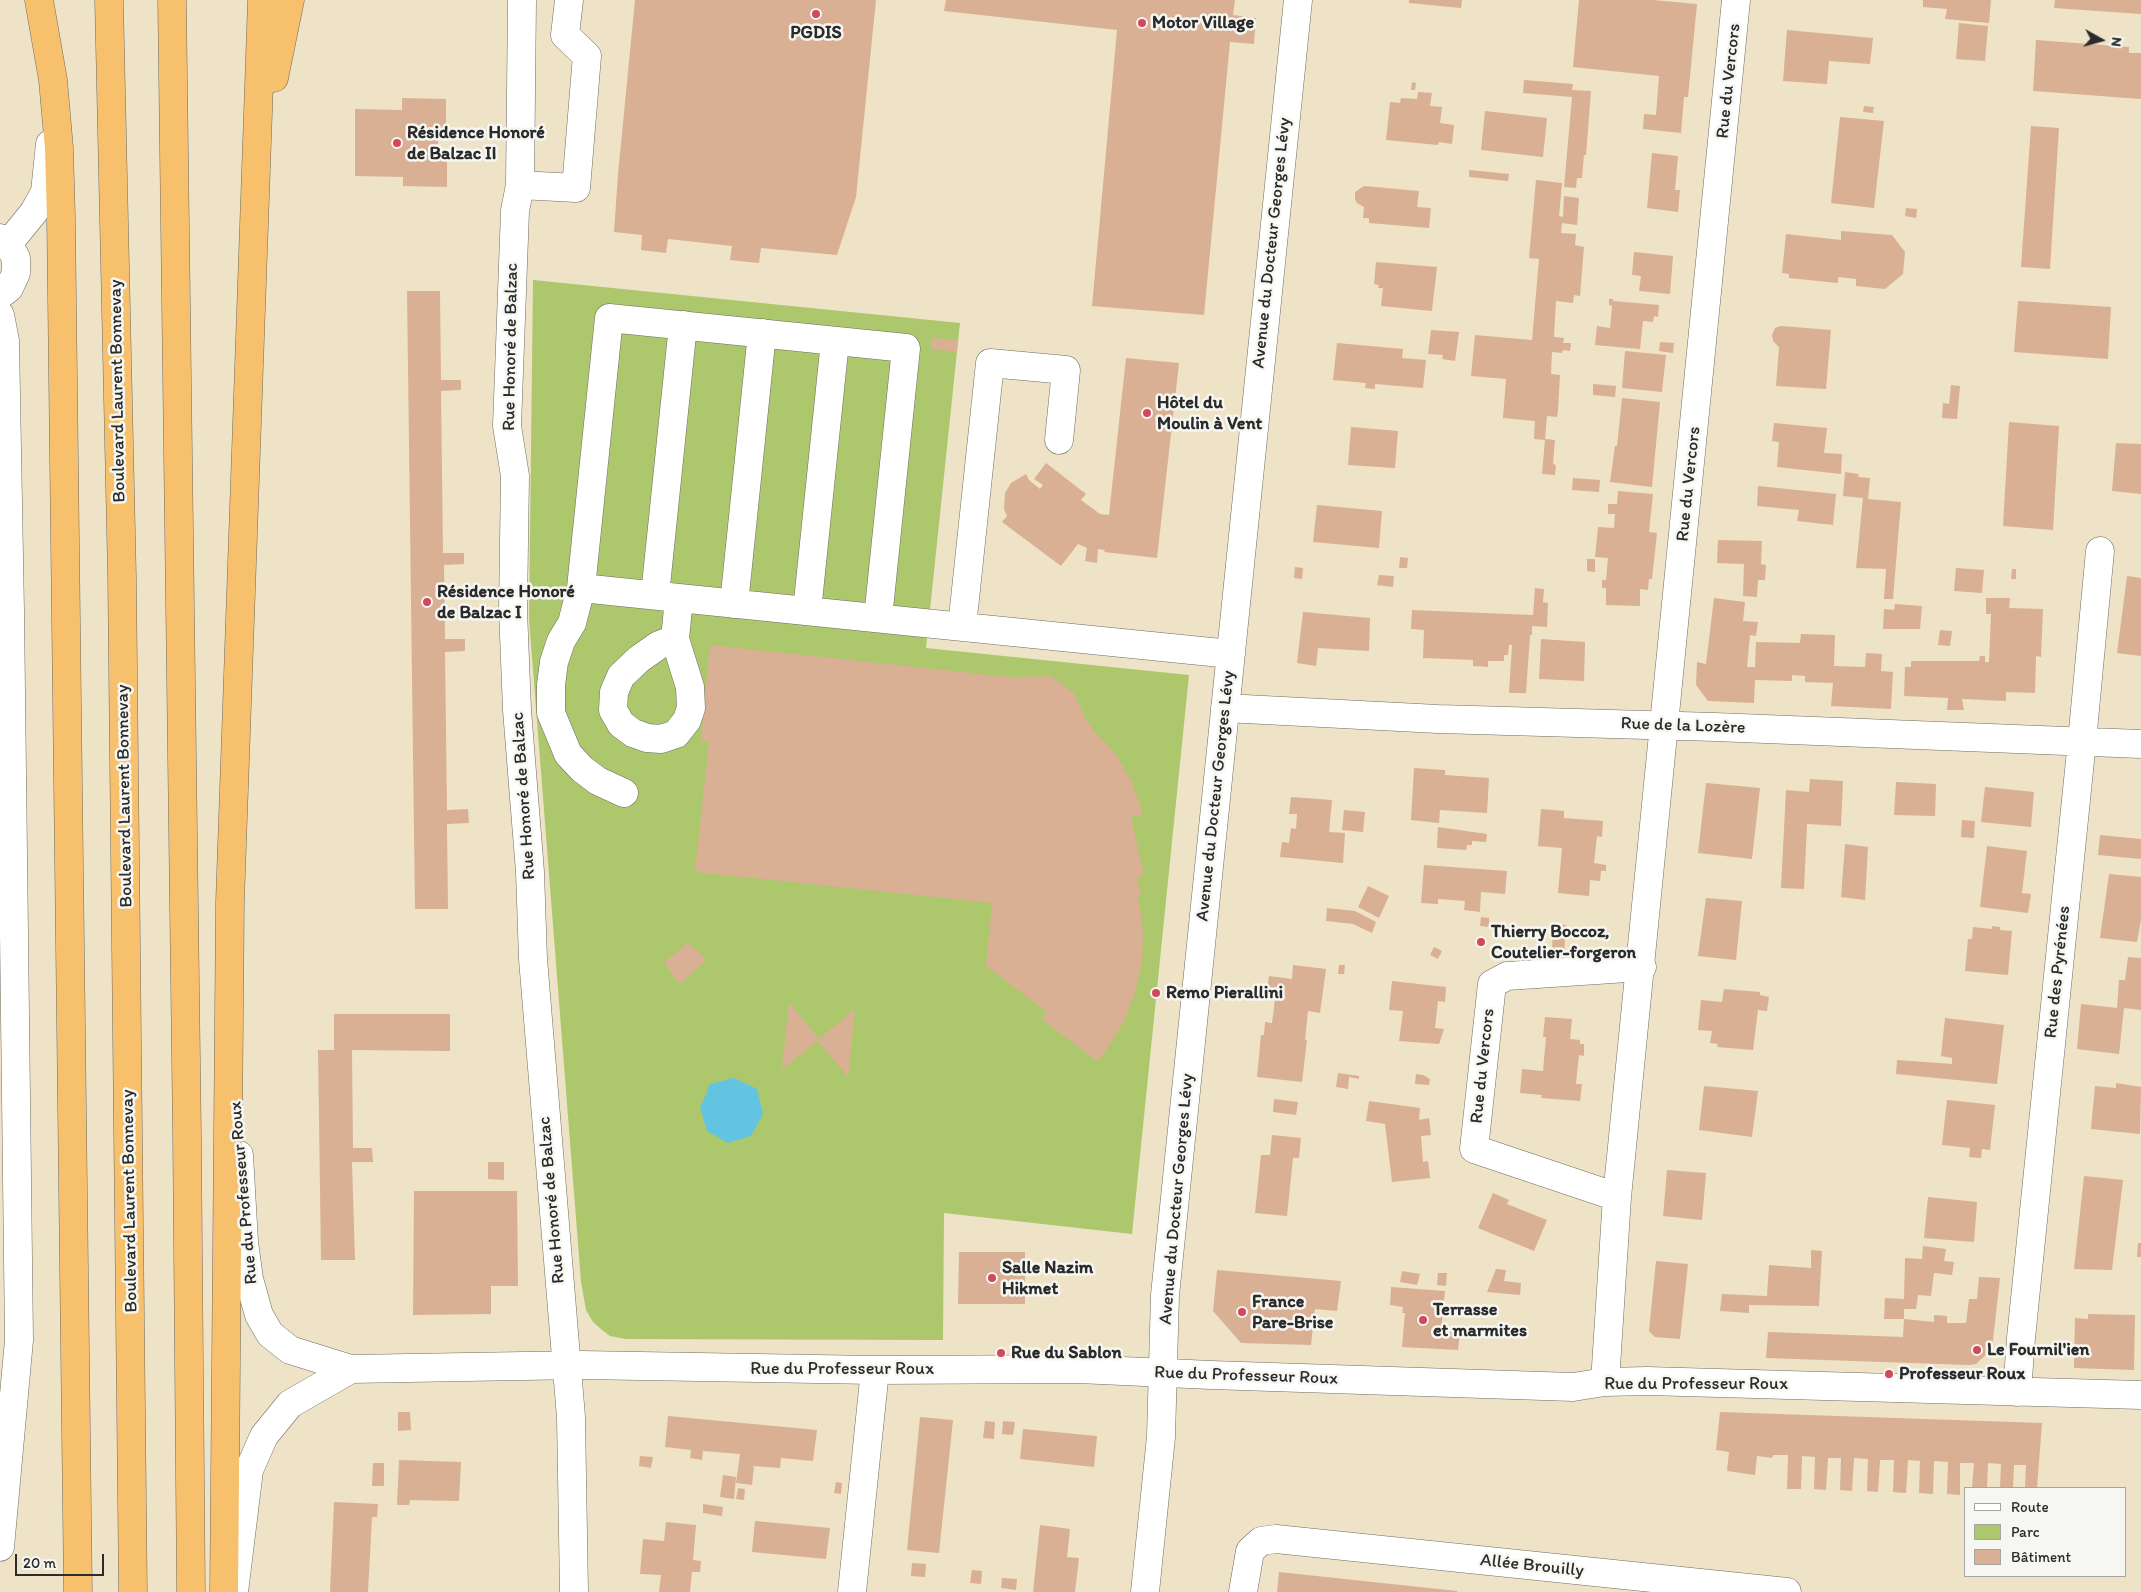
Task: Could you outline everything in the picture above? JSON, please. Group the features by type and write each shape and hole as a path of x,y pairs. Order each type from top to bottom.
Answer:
{"highway":[{"path":"38,0 54,80 59,148 61,217 78,1592"},
{"path":"257,160 290,0"},
{"path":"224,1592 230,901 261,8"},
{"path":"172,12 188,1144 191,1592"},
{"name":"Boulevard Laurent Bonnevay","path":"109,13 122,576 133,1592"}],"street":[{"name":"Rue Honoré de Balzac","path":"522,0 520,185 515,211 507,426 515,476 514,610 517,701 530,872 533,959 571,1418 574,1592"},
{"path":"520,185 576,188 587,56 565,35 569,0"},
{"name":"Avenue du Docteur Georges Lévy","path":"1146,1592 1161,1437 1165,1295 1298,0"},
{"name":"Rue du Vercors","path":"1605,1382 1618,1198 1736,0"},
{"path":"0,295 9,288 16,274 16,258 4,241 34,212 45,192 49,162 54,80"},
{"path":"0,315 5,341 10,602 19,1340 0,1547"},
{"path":"624,793 598,781 582,769 568,754 551,713 551,685 554,662 561,641 572,624 581,588 609,318 906,348 878,618"},
{"path":"675,639 667,597 683,325"},
{"path":"734,604 762,333"},
{"path":"807,611 835,341"},
{"path":"962,627 990,363 1066,370 1058,440"},
{"name":"Rue des Pyrénées","path":"2017,1392 2100,551"},
{"path":"581,588 962,627 1141,654 1231,654"},
{"name":"Rue de la Lozère","path":"1226,708 1438,719 1666,725 2141,744"},
{"name":"Rue du Vercors","path":"1618,1198 1474,1149 1492,984 1508,976 1642,968"},
{"name":"Rue du Professeur Roux","path":"230,1019 244,1242 249,1279 259,1315 270,1334 290,1350 351,1369 566,1365 875,1370 1078,1369 1573,1387 1605,1382 1676,1381 2141,1395"},
{"name":"Rue du Professeur Roux","path":"234,1592 249,1470 264,1436 290,1404 351,1369"},
{"path":"852,1592 875,1370"},
{"name":"Allée Brouilly","path":"1243,1592 1250,1551 1261,1541 1276,1539 1729,1589 1787,1592"}],"green space":[{"path":"533,280 960,323 926,648 1189,675 1132,1234 944,1213 943,1340 626,1339 610,1336 593,1322 586,1310 581,1282 529,619"}],"water":[{"path":"734,1078 757,1089 763,1114 751,1136 728,1143 707,1131 700,1107 710,1084"}],"building":[{"path":"635,0 876,0 856,197 837,255 761,248 759,263 730,260 732,246 668,239 666,253 641,250 642,235 614,232"},
{"path":"946,0 1235,0 1233,15 1256,18 1254,44 1230,42 1204,315 1092,306 1117,30 944,11"},
{"path":"1409,0 1462,0 1461,8 1409,3"},
{"path":"1579,0 1653,0 1697,4 1688,97 1684,97 1681,133 1643,129 1644,114 1656,115 1659,76 1573,67"},
{"path":"1923,0 1991,0 1989,23 1945,19 1947,9 1923,7"},
{"path":"2055,0 2141,0 2141,14 2054,8"},
{"path":"1959,23 1988,26 1985,61 1956,59"},
{"path":"1787,30 1873,38 1870,64 1829,61 1827,84 1783,81"},
{"path":"2036,40 2129,47 2129,53 2141,53 2141,99 2033,91"},
{"path":"1524,80 1573,84 1572,90 1591,91 1586,155 1584,155 1582,178 1577,178 1576,188 1564,187 1572,97 1523,93"},
{"path":"1412,82 1416,83 1415,90 1411,90"},
{"path":"1418,92 1432,93 1430,106 1442,107 1440,123 1454,125 1452,144 1439,142 1438,145 1386,140 1390,102 1400,103 1401,98 1417,99"},
{"name":"Résidence Honoré de Balzac II","path":"402,98 446,99 446,128 438,128 438,157 447,157 447,187 403,186 403,177 355,176 355,109 402,110"},
{"path":"1864,106 1874,107 1873,113 1863,112"},
{"path":"1485,111 1547,118 1543,157 1481,150"},
{"path":"1840,117 1884,121 1874,208 1831,203"},
{"path":"2031,126 2059,128 2050,269 2021,267"},
{"path":"1652,153 1678,156 1675,190 1680,190 1678,212 1647,208"},
{"path":"1469,170 1509,174 1508,181 1469,177"},
{"path":"1536,180 1562,183 1559,216 1563,217 1564,196 1579,198 1577,225 1562,223 1561,233 1576,234 1575,245 1584,247 1580,296 1574,295 1573,303 1556,301 1554,337 1564,338 1563,343 1571,343 1570,351 1563,350 1562,353 1552,352 1551,374 1560,375 1558,410 1557,417 1547,416 1545,439 1555,440 1553,463 1556,466 1555,475 1542,474 1545,440 1534,439 1535,421 1503,418 1506,379 1471,376 1475,335 1532,340 1539,259 1529,258"},
{"path":"1364,186 1419,191 1417,207 1431,208 1429,228 1369,223 1369,218 1363,218 1364,207 1357,203 1355,199 1355,192"},
{"path":"1906,208 1917,209 1916,218 1905,216"},
{"path":"1841,231 1892,235 1905,252 1903,274 1885,289 1856,286 1856,279 1838,277 1838,283 1789,278 1789,274 1782,273 1786,234 1841,240"},
{"path":"1634,252 1673,256 1670,294 1639,291 1641,276 1632,275"},
{"path":"1376,262 1437,267 1432,311 1381,306 1383,288 1378,288 1379,285 1374,284"},
{"name":"Résidence Honoré de Balzac I","path":"407,291 440,291 441,380 461,380 461,390 441,391 443,553 464,553 464,564 444,565 445,639 465,639 465,651 445,652 447,810 468,809 469,823 447,824 448,909 415,909"},
{"path":"1609,299 1613,299 1613,301 1659,305 1658,317 1654,316 1653,322 1643,321 1640,349 1595,345 1597,326 1610,328 1612,306 1609,305"},
{"path":"2018,301 2111,307 2108,359 2014,352"},
{"path":"1781,326 1831,330 1826,389 1776,386 1779,347 1773,341 1772,335 1775,328"},
{"path":"1431,330 1459,332 1455,361 1442,359 1443,355 1428,354"},
{"path":"932,338 958,340 957,352 931,349"},
{"path":"1660,342 1674,343 1673,353 1659,351"},
{"path":"1337,343 1403,349 1402,358 1426,360 1423,388 1375,384 1375,389 1365,388 1366,383 1333,380"},
{"path":"1625,351 1666,355 1662,392 1622,388"},
{"name":"Hôtel du Moulin à Vent","path":"1126,358 1179,363 1157,558 1104,552 1105,550 1098,549 1097,563 1085,561 1087,548 1078,544 1061,566 1002,522 1007,516 1004,509 1005,493 1011,483 1026,474 1029,480 1040,489 1043,485 1034,479 1046,463 1086,494 1081,500 1100,514 1109,515"},
{"path":"1593,384 1616,386 1615,397 1593,395"},
{"path":"1951,385 1960,386 1957,419 1942,418 1943,403 1949,404"},
{"path":"1622,398 1660,402 1652,487 1610,482 1615,446 1617,446"},
{"path":"2009,422 2059,426 2053,530 2003,526"},
{"path":"1774,423 1827,428 1824,453 1842,454 1841,474 1777,467 1779,442 1772,441"},
{"path":"1351,427 1398,431 1395,468 1348,465"},
{"path":"2116,443 2141,444 2141,494 2112,491"},
{"path":"1845,472 1859,474 1858,477 1870,478 1868,499 1901,502 1893,599 1884,599 1886,569 1856,568 1863,498 1843,496"},
{"path":"1573,478 1600,480 1599,492 1572,490"},
{"path":"1758,486 1836,494 1833,525 1797,521 1799,510 1757,506"},
{"path":"1618,491 1653,494 1649,532 1657,533 1652,579 1649,579 1648,590 1640,589 1640,606 1606,605 1606,588 1602,588 1602,580 1606,580 1608,558 1595,557 1598,527 1614,528 1615,514 1608,514 1608,504 1617,504"},
{"path":"1317,505 1382,511 1379,548 1313,542"},
{"path":"1718,540 1762,541 1761,564 1766,565 1765,580 1758,580 1757,597 1743,596 1744,564 1717,563"},
{"path":"1400,557 1408,558 1407,568 1399,568"},
{"path":"1587,559 1595,559 1595,572 1587,571"},
{"path":"1295,567 1303,568 1302,579 1294,578"},
{"path":"1956,568 1984,570 1982,593 1954,591"},
{"path":"2012,569 2016,569 2016,579 2011,579"},
{"path":"1379,575 1394,576 1393,587 1377,585"},
{"path":"2127,576 2141,578 2141,656 2117,653"},
{"path":"1535,588 1544,589 1543,602 1548,603 1547,627 1532,626 1526,693 1509,693 1512,645 1509,645 1508,655 1504,655 1504,661 1488,661 1488,667 1473,666 1473,660 1423,658 1424,630 1411,629 1412,610 1533,615"},
{"path":"1714,598 1745,602 1743,621 1758,622 1756,636 1750,635 1747,667 1755,667 1756,642 1800,643 1801,634 1835,635 1834,666 1865,667 1866,653 1882,654 1881,671 1893,672 1891,709 1831,706 1833,683 1805,682 1805,676 1792,675 1792,681 1755,680 1754,703 1708,701 1696,685 1697,662 1706,664"},
{"path":"1986,598 2010,598 2009,608 2043,609 2041,657 2036,656 2035,693 2006,692 2006,701 1962,699 1964,710 1947,710 1948,698 1904,696 1905,667 1911,667 1911,661 1979,661 1980,656 1985,656 1985,662 1989,662 1991,614 1986,614"},
{"path":"1895,604 1922,606 1920,629 1883,629 1884,609 1894,610"},
{"path":"1303,612 1370,618 1369,651 1318,648 1316,666 1297,663"},
{"path":"1940,630 1952,631 1950,646 1938,645"},
{"path":"1541,639 1585,642 1584,681 1539,679"},
{"path":"710,645 1009,677 1051,676 1074,693 1094,731 1115,753 1132,782 1143,814 1131,817 1144,876 1137,877 1141,895 1138,895 1143,932 1142,961 1136,989 1125,1019 1105,1053 1097,1061 1041,1019 1047,1012 986,966 992,903 695,872 709,742 701,741"},
{"path":"1414,768 1445,770 1445,775 1489,778 1487,813 1440,810 1439,823 1411,820"},
{"path":"1810,779 1843,781 1841,826 1807,824 1804,889 1781,888 1786,790 1809,792"},
{"path":"1896,782 1936,784 1935,816 1894,815"},
{"path":"1706,783 1760,788 1752,859 1698,853"},
{"path":"1985,787 2034,792 2031,827 1981,822"},
{"path":"1291,797 1332,800 1329,832 1345,833 1343,863 1280,857 1282,842 1289,843 1291,828 1296,829 1297,814 1289,814"},
{"path":"1541,809 1564,811 1564,818 1603,821 1602,837 1597,836 1594,863 1606,865 1606,871 1601,871 1600,881 1590,880 1589,896 1558,893 1562,848 1538,846"},
{"path":"1344,810 1365,812 1363,832 1342,830"},
{"path":"1962,820 1975,821 1974,838 1961,837"},
{"path":"1438,827 1487,834 1486,842 1472,841 1472,845 1467,845 1466,850 1437,848"},
{"path":"2100,835 2141,839 2141,859 2098,855"},
{"path":"1845,844 1868,847 1865,900 1841,897"},
{"path":"1987,846 2027,851 2022,893 2031,894 2028,913 1980,907"},
{"path":"1424,865 1507,871 1505,894 1481,892 1480,912 1464,910 1465,901 1438,899 1438,904 1421,903"},
{"path":"2109,874 2141,877 2141,920 2137,942 2100,938"},
{"path":"1368,886 1389,896 1379,918 1358,907"},
{"path":"1706,898 1742,901 1736,960 1698,956"},
{"path":"1327,908 1355,911 1376,922 1372,933 1353,924 1326,921"},
{"path":"1481,917 1489,918 1489,927 1480,926"},
{"path":"1553,924 1566,925 1564,955 1552,954"},
{"path":"1992,926 2000,927 2000,930 2012,931 2008,975 1965,971 1968,939 1972,939 1973,927 1992,929"},
{"path":"688,943 694,950 696,948 706,961 679,984 664,962"},
{"path":"1434,947 1442,951 1438,959 1430,955"},
{"path":"2128,957 2141,958 2141,1010 2124,1008 2119,1054 2077,1049 2081,1004 2117,1008 2119,980 2125,980"},
{"path":"1293,965 1326,969 1320,1013 1308,1011 1302,1082 1257,1077 1261,1035 1264,1035 1265,1022 1272,1023 1276,991 1267,990 1269,976 1292,979"},
{"path":"1339,965 1345,965 1344,974 1338,974"},
{"path":"1392,981 1446,987 1445,1002 1438,1001 1435,1028 1444,1029 1439,1044 1399,1041 1403,1011 1389,1010"},
{"path":"1724,989 1760,992 1760,995 1769,997 1767,1011 1758,1010 1753,1050 1717,1047 1718,1044 1710,1043 1712,1031 1698,1030 1701,1000 1722,1002"},
{"path":"789,1002 819,1039 855,1009 848,1077 818,1041 782,1069"},
{"path":"334,1014 450,1014 450,1051 352,1050 353,1148 372,1148 373,1162 352,1162 355,1260 321,1260 318,1050 334,1050"},
{"path":"1545,1017 1572,1019 1570,1039 1580,1040 1580,1044 1584,1044 1584,1056 1579,1055 1576,1084 1582,1084 1580,1101 1541,1098 1542,1095 1520,1093 1522,1069 1543,1071 1546,1037 1543,1037"},
{"path":"1945,1018 2004,1025 1997,1084 1896,1074 1897,1060 1952,1064 1952,1058 1941,1056"},
{"path":"1338,1073 1359,1076 1359,1079 1349,1077 1348,1089 1336,1087"},
{"path":"1416,1074 1430,1079 1429,1085 1415,1084"},
{"path":"2116,1083 2141,1087 2140,1134 2091,1129 2095,1086 2116,1088"},
{"path":"1704,1086 1758,1091 1752,1137 1699,1130"},
{"path":"1274,1099 1298,1102 1296,1115 1273,1112"},
{"path":"1947,1100 1995,1105 1990,1150 1982,1149 1981,1158 1969,1157 1970,1148 1942,1145"},
{"path":"1369,1101 1420,1108 1419,1120 1429,1118 1431,1135 1421,1136 1423,1162 1428,1161 1430,1178 1392,1182 1385,1124 1366,1121"},
{"path":"1272,1135 1301,1138 1299,1158 1293,1158 1287,1216 1255,1213 1261,1155 1270,1155"},
{"path":"488,1162 504,1162 504,1180 488,1179"},
{"path":"1667,1170 1706,1173 1702,1220 1663,1216"},
{"path":"2084,1176 2123,1180 2112,1270 2074,1269"},
{"path":"414,1191 517,1191 518,1286 491,1286 491,1314 413,1315"},
{"path":"1493,1193 1509,1200 1507,1204 1547,1220 1534,1251 1478,1228"},
{"path":"1928,1197 1977,1202 1974,1242 1924,1238"},
{"path":"2138,1243 2141,1243 2141,1257 2137,1257"},
{"path":"1923,1246 1946,1249 1944,1261 1954,1262 1952,1275 1934,1273 1931,1296 1918,1295 1916,1309 1904,1309 1904,1319 1884,1319 1885,1298 1904,1299 1905,1258 1922,1259"},
{"path":"1811,1250 1822,1251 1819,1306 1749,1305 1749,1313 1720,1311 1722,1294 1767,1296 1769,1265 1811,1268"},
{"name":"Salle Nazim Hikmet","path":"959,1252 1025,1252 1025,1304 958,1304"},
{"path":"1656,1261 1688,1264 1680,1339 1655,1337 1649,1331"},
{"path":"1496,1269 1506,1270 1504,1281 1521,1283 1520,1295 1487,1292"},
{"path":"1217,1270 1341,1281 1337,1311 1315,1309 1311,1345 1241,1343 1213,1311"},
{"path":"1402,1271 1420,1274 1417,1285 1400,1282"},
{"path":"1438,1273 1447,1273 1446,1286 1437,1285"},
{"path":"1979,1277 2000,1278 1992,1349 1976,1364 1766,1358 1768,1332 1903,1337 1904,1319 1934,1322 1934,1315 1947,1316 1947,1323 1966,1323 1969,1299 1977,1299"},
{"path":"1391,1287 1445,1291 1441,1331 1460,1333 1458,1350 1402,1347 1405,1313 1402,1313 1403,1307 1390,1305"},
{"path":"2088,1314 2135,1315 2134,1370 2074,1368 2075,1318 2088,1319"},
{"path":"398,1412 410,1412 411,1430 398,1431"},
{"path":"1720,1412 2042,1423 2037,1487 2025,1487 2026,1465 2014,1465 2013,1487 2000,1487 2001,1464 1988,1463 1987,1487 1972,1487 1974,1463 1960,1463 1960,1495 1947,1494 1948,1462 1934,1461 1933,1494 1919,1493 1920,1461 1908,1460 1906,1493 1893,1492 1894,1460 1880,1460 1878,1492 1867,1491 1868,1459 1854,1458 1852,1491 1840,1490 1841,1458 1828,1458 1826,1490 1814,1489 1815,1457 1802,1456 1801,1489 1787,1489 1788,1455 1773,1455 1772,1458 1757,1456 1755,1475 1727,1471 1729,1452 1716,1450"},
{"path":"668,1416 817,1430 813,1461 781,1458 780,1468 752,1466 754,1467 752,1485 736,1483 740,1454 703,1451 702,1460 690,1458 691,1450 665,1447"},
{"path":"920,1417 953,1420 939,1553 907,1550"},
{"path":"985,1421 995,1422 994,1439 983,1438"},
{"path":"1003,1421 1015,1422 1013,1435 1002,1434"},
{"path":"1023,1429 1097,1436 1094,1467 1020,1459"},
{"path":"640,1456 653,1457 651,1468 639,1466"},
{"path":"399,1460 461,1462 459,1501 410,1500 409,1505 397,1505"},
{"path":"373,1463 384,1463 384,1486 372,1486"},
{"path":"723,1475 736,1477 734,1499 720,1497"},
{"path":"836,1482 842,1483 841,1494 834,1493"},
{"path":"738,1488 745,1489 744,1500 736,1499"},
{"path":"334,1502 378,1504 377,1517 372,1517 368,1592 330,1592"},
{"path":"703,1504 723,1507 722,1516 703,1513"},
{"path":"755,1521 830,1528 826,1559 752,1552"},
{"path":"666,1522 696,1525 693,1560 701,1561 700,1572 692,1572 690,1592 659,1592 661,1575 640,1574 643,1539 664,1541"},
{"path":"1040,1525 1070,1529 1067,1557 1079,1558 1075,1592 1033,1592"},
{"path":"912,1563 926,1564 925,1577 911,1576"},
{"path":"972,1570 982,1571 981,1584 970,1583"},
{"path":"1279,1572 1457,1591 1457,1592 1277,1592"},
{"path":"1002,1578 1017,1579 1016,1590 1001,1588"}],"place":[{"name":"PGDIS","path":"816,14"},
{"name":"Motor Village","path":"1142,23"},
{"name":"Résidence Honoré de Balzac II","path":"397,143"},
{"name":"Hôtel du Moulin à Vent","path":"1147,413"},
{"name":"Résidence Honoré de Balzac I","path":"427,602"},
{"name":"Thierry Boccoz, Coutelier-forgeron","path":"1481,942"},
{"name":"Remo Pierallini","path":"1156,993"},
{"name":"Salle Nazim Hikmet","path":"992,1278"},
{"name":"France Pare-Brise","path":"1242,1312"},
{"name":"Terrasse et marmites","path":"1423,1320"},
{"name":"Le Fournil'ien","path":"1977,1350"},
{"name":"Rue du Sablon","path":"1001,1353"},
{"name":"Professeur Roux","path":"1889,1374"}]}
